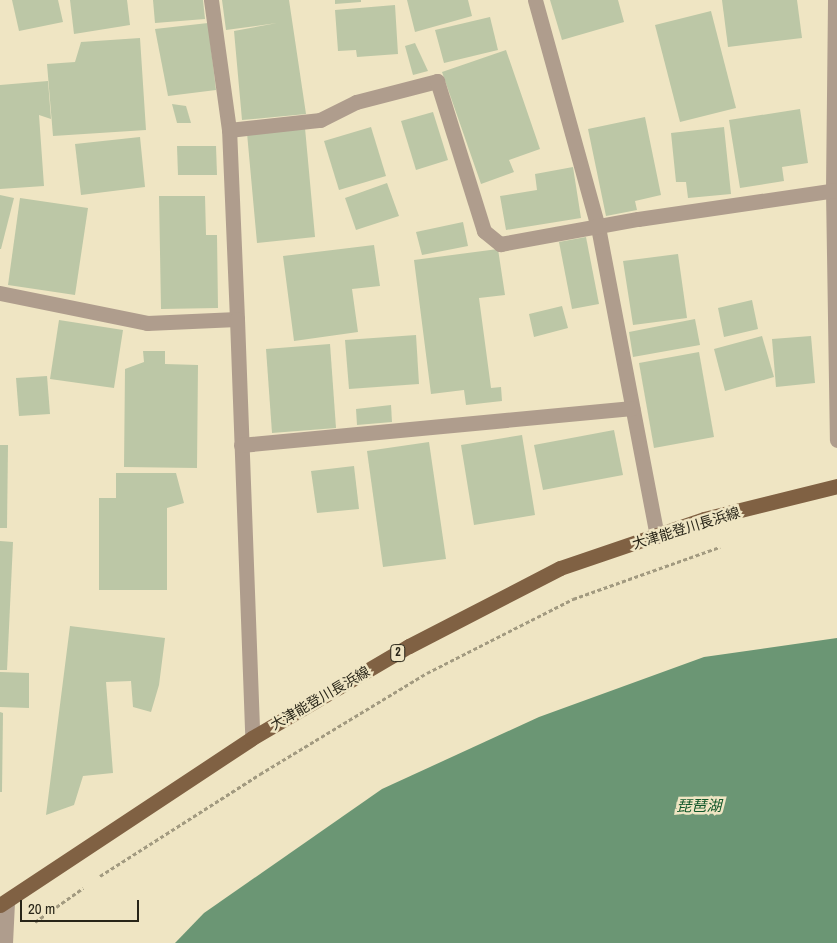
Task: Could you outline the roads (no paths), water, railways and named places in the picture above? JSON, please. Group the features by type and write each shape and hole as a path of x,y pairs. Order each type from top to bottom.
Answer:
{"main road":[{"name":"大津能登川長浜線","path":"3,904 252,738 409,646 560,568 704,520 837,486"}],"street":[{"path":"211,0 228,130 237,319 252,738"},
{"path":"535,0 598,227 657,536"},
{"path":"835,0 837,440"},
{"path":"228,130 320,120 356,102 437,81 484,232 500,244 835,190"},
{"path":"0,293 147,323 237,319"},
{"path":"241,445 632,408"},
{"path":"3,904 6,943"}],"water":[{"name":"琵琶湖","path":"837,638 837,943 175,943 204,913 382,789 539,717 704,657"}]}
